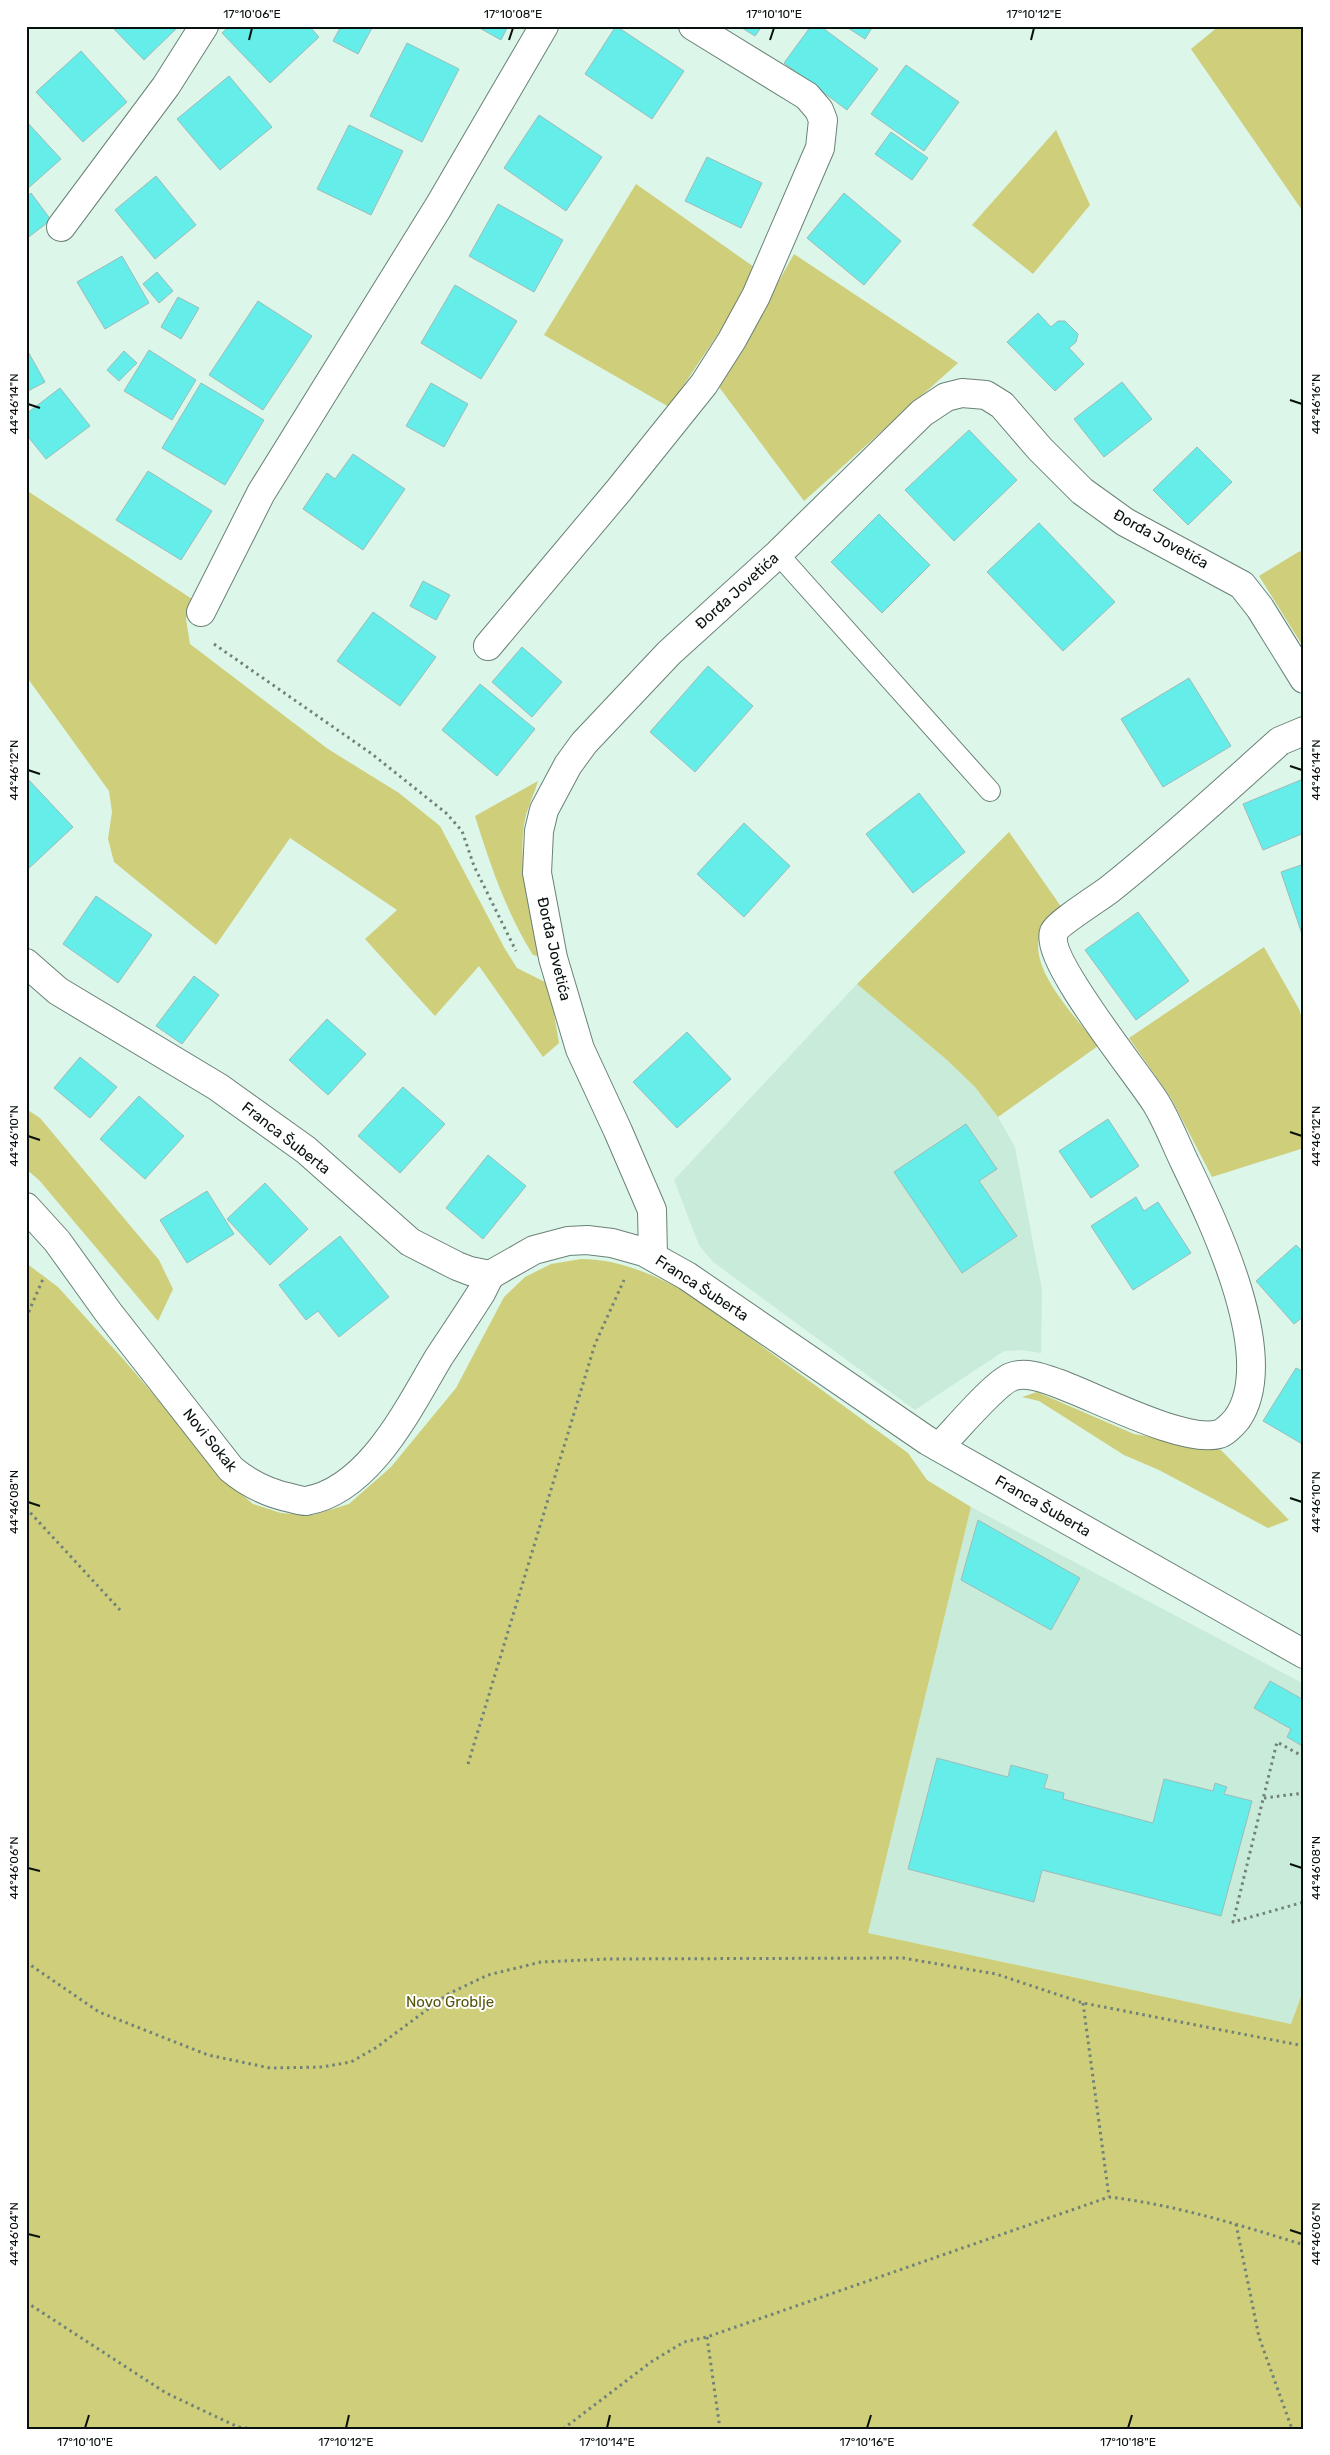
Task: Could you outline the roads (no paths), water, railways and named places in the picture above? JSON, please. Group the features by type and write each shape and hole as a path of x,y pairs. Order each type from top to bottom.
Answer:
{"street":[{"path":"61,227 166,86 204,26"},
{"path":"201,612 261,493 439,206 544,26"},
{"path":"488,646 619,490 704,384 756,296 820,148 823,120 819,110 807,96 693,26"},
{"name":"Đorđa Jovetića","path":"643,1252 652,1210 580,1049 557,973 537,873 539,831 544,810 555,786 584,743 669,653 778,554 922,413 946,397 962,393 986,395 1002,405 1040,449 1082,491 1125,522 1242,585 1260,608 1304,679"},
{"path":"939,1447 1000,1385 1010,1377 1027,1375 1070,1388 1170,1428 1198,1436 1221,1434 1237,1419 1246,1399 1252,1373 1250,1344 1244,1314 1227,1258 1211,1216 1156,1104 1063,970 1054,943 1054,932 1061,924 1088,906 1131,872 1280,741 1304,731"},
{"name":"Franca Šuberta","path":"26,963 58,991 218,1087 306,1150 410,1242 470,1271 490,1275 534,1250 568,1241 587,1240 643,1252 674,1268 939,1447 1304,1654"},
{"name":"Novi Sokak","path":"26,1207 57,1241 108,1312 230,1469 248,1484 273,1495 305,1501 334,1490 357,1475 369,1463 406,1413 481,1294 490,1275"}],"lane":[{"path":"778,554 990,791"}],"park label":[{"name":"Novo Groblje","path":"450,2002"}]}
